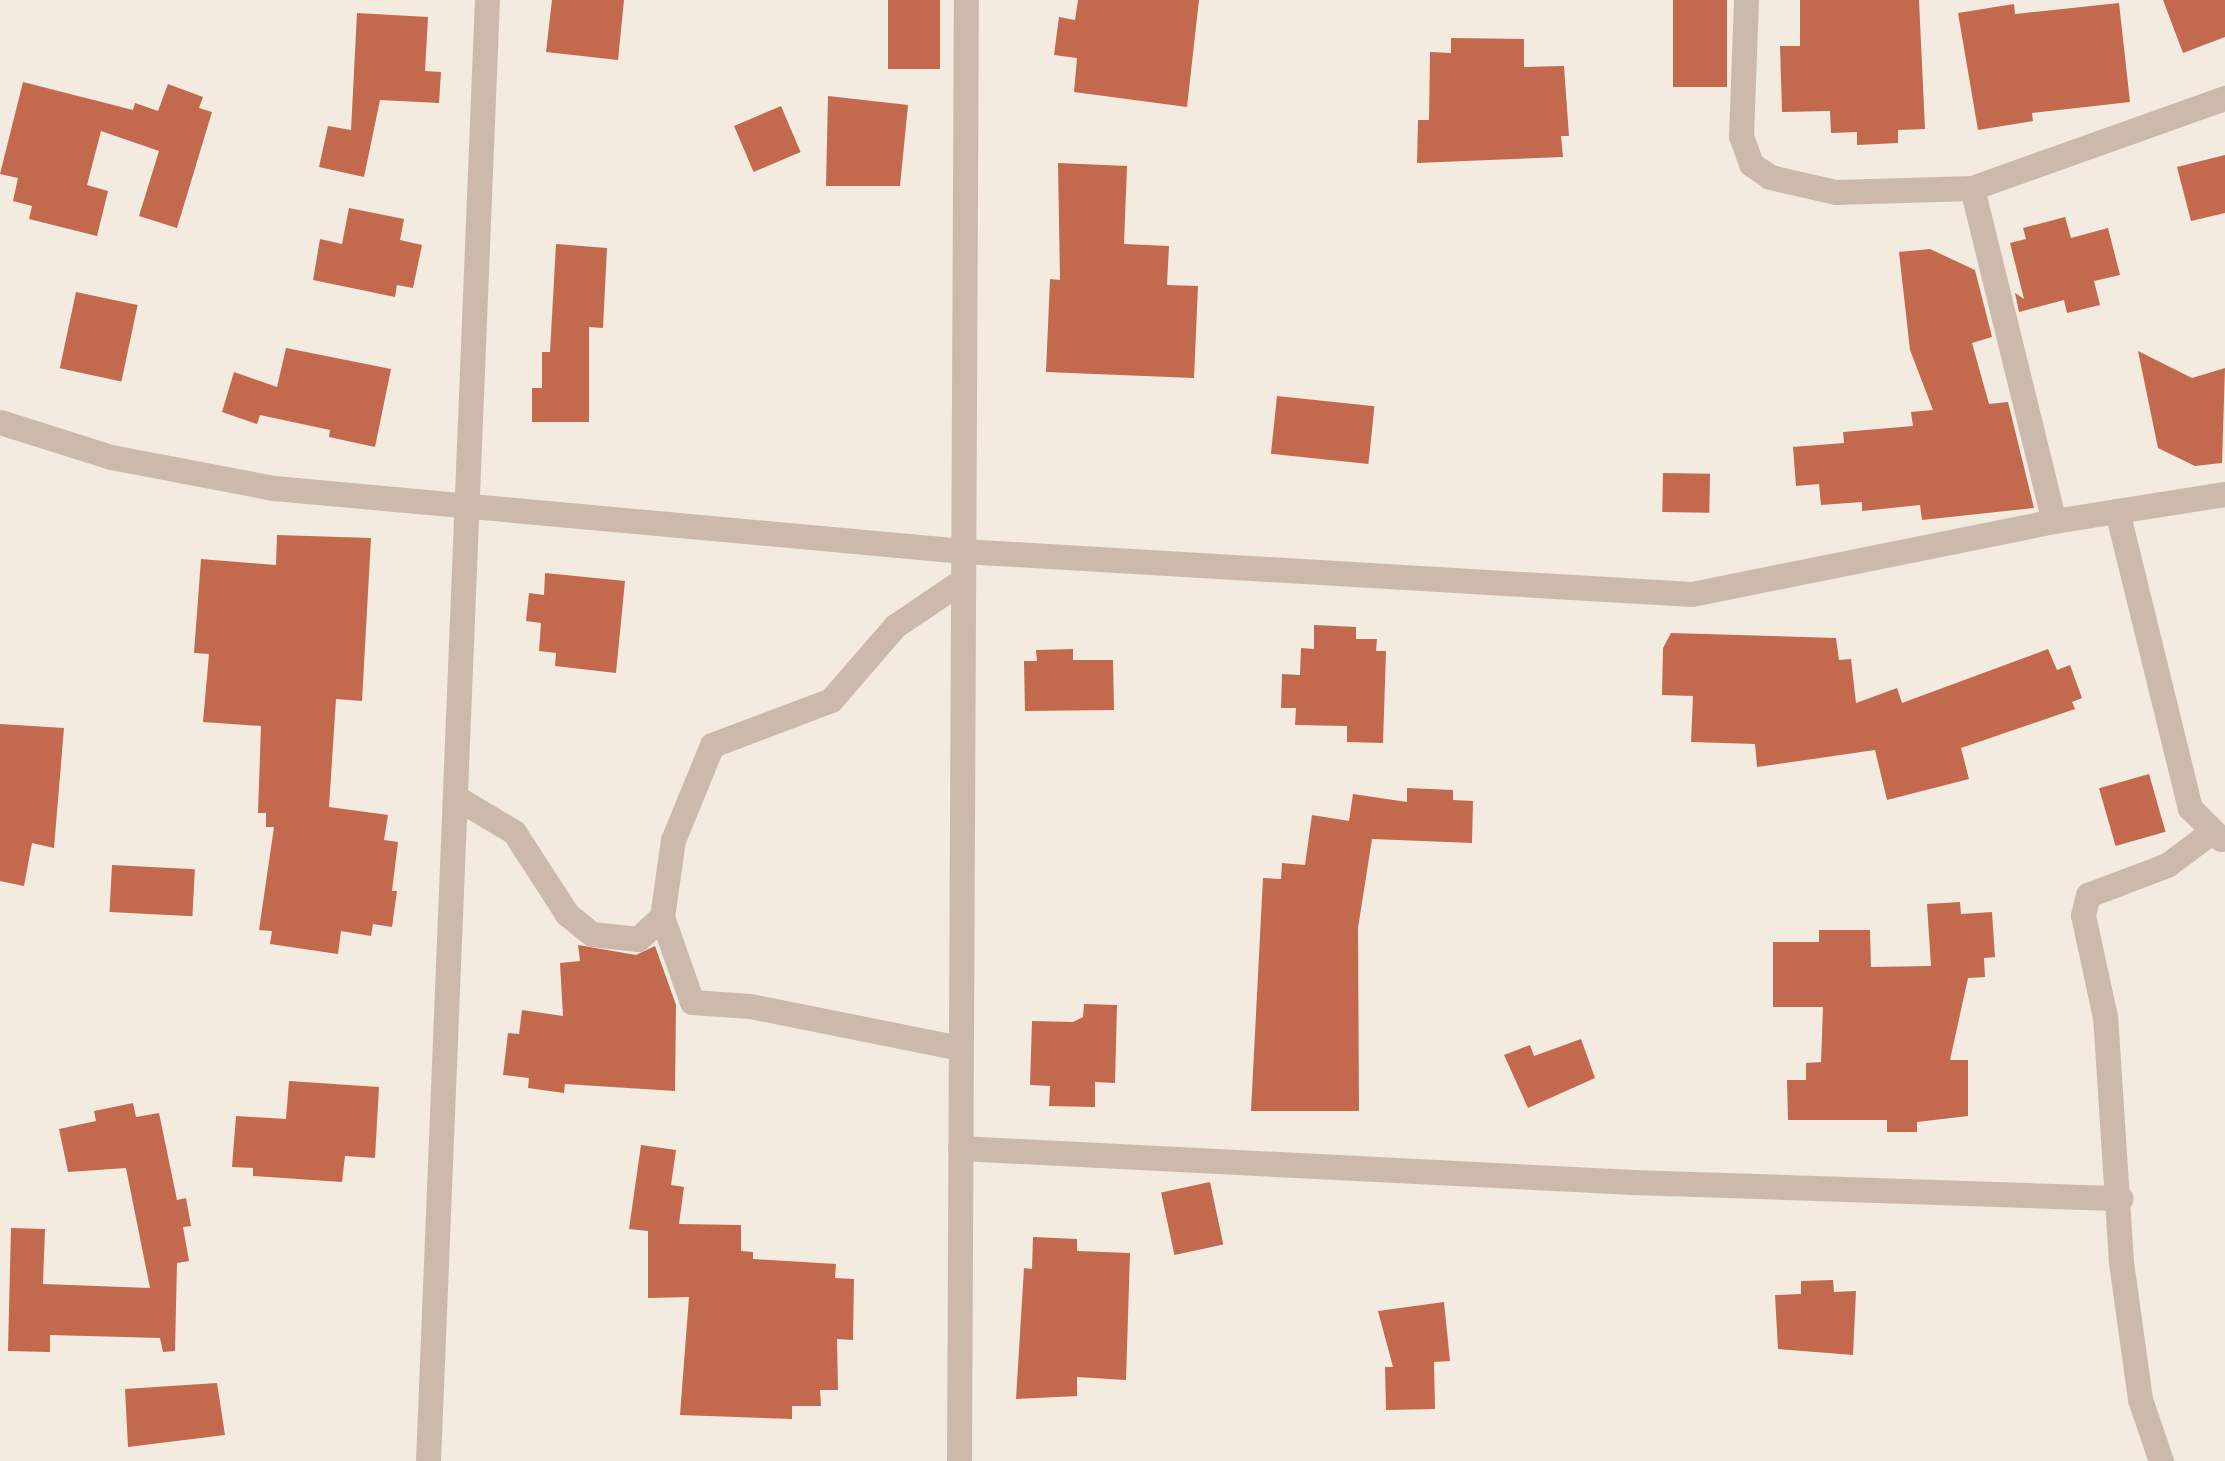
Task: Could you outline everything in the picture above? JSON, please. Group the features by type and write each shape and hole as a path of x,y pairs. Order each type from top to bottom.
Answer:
{"street":[{"path":"428,1461 487,0"},
{"path":"959,1461 966,0"},
{"path":"1746,0 1741,136 1751,164 1770,177 1836,192 1972,188 2046,156 2225,98"},
{"path":"1972,188 2054,521"},
{"path":"0,422 111,456 274,488 467,502 963,551 1692,594 2054,521 2225,494"},
{"path":"2116,511 2190,808 2217,837 2167,865 2088,895 2083,915 2105,1016 2121,1198 2122,1262 2140,1399 2161,1461"},
{"path":"960,1048 750,1006 692,1002 662,917 673,840 712,745 830,700 895,626 963,580"},
{"path":"457,798 514,832 568,914 592,934 638,939 662,917"},
{"path":"960,1148 1633,1182 2121,1198"}],"building":[{"path":"552,0 624,0 618,60 546,52"},
{"path":"888,0 940,0 940,69 888,69"},
{"path":"1078,0 1199,0 1187,107 1074,92 1077,58 1054,55 1059,17 1075,20"},
{"path":"1673,0 1727,0 1727,87 1673,87"},
{"path":"1800,0 1919,0 1925,129 1898,130 1898,143 1857,145 1857,132 1831,133 1830,111 1782,112 1780,46 1800,46"},
{"path":"2163,0 2225,0 2225,37 2183,53"},
{"path":"2119,3 2130,102 2032,113 2033,121 1978,130 1958,13 2014,4 2015,14"},
{"path":"357,13 428,17 425,71 441,72 439,103 380,100 364,177 319,167 328,126 351,130"},
{"path":"1451,38 1524,39 1524,67 1564,66 1569,136 1561,136 1563,157 1417,163 1418,120 1429,120 1430,52 1451,53"},
{"path":"23,82 133,110 135,103 158,111 168,84 203,97 199,108 212,112 177,228 139,216 159,151 101,131 87,185 108,191 97,236 29,219 32,206 13,201 18,178 0,174"},
{"path":"828,96 908,105 900,186 826,186"},
{"path":"781,106 801,152 754,172 734,126"},
{"path":"2225,155 2225,213 2191,221 2177,167"},
{"path":"1058,163 1127,166 1124,244 1169,246 1167,285 1198,286 1194,378 1046,372 1050,279 1060,280"},
{"path":"349,208 404,219 400,240 422,245 413,288 397,285 395,297 313,280 320,239 342,244"},
{"path":"2065,217 2071,238 2108,228 2120,275 2094,281 2100,305 2067,313 2064,300 2019,312 2015,293 2024,299 2010,243 2026,239 2023,228"},
{"path":"556,244 607,248 603,328 589,327 589,422 532,422 532,388 542,388 542,352 550,352"},
{"path":"1930,249 1975,270 1992,337 1972,343 1989,404 2008,402 2034,508 1922,520 1920,505 1862,511 1862,502 1821,505 1819,484 1796,486 1793,447 1844,443 1843,432 1913,426 1911,412 1933,410 1910,350 1899,252"},
{"path":"76,292 138,305 121,381 60,368"},
{"path":"286,348 391,369 375,447 329,437 330,430 260,415 257,424 222,412 234,372 277,387"},
{"path":"2138,351 2192,378 2225,368 2222,463 2195,466 2158,448"},
{"path":"1277,396 1374,406 1368,464 1271,454"},
{"path":"1663,473 1710,474 1709,513 1662,512"},
{"path":"277,535 371,538 362,701 336,699 329,807 388,815 384,840 398,842 392,891 397,891 392,927 373,924 371,936 341,931 338,954 270,944 272,931 259,930 274,827 266,827 266,813 258,813 261,726 203,722 209,654 194,653 201,559 276,565"},
{"path":"545,573 625,581 616,673 555,666 556,653 539,651 541,623 526,621 529,593 544,595"},
{"path":"1314,625 1356,627 1356,639 1377,639 1376,651 1386,651 1383,743 1347,742 1347,726 1295,725 1296,708 1281,708 1282,674 1300,675 1301,648 1314,649"},
{"path":"1671,633 1836,638 1839,660 1851,659 1856,703 1897,688 1902,703 2048,649 2057,670 2070,665 2082,698 2072,702 2075,709 1961,748 1969,779 1887,800 1875,750 1757,767 1755,744 1691,742 1693,696 1662,695 1663,648"},
{"path":"1073,649 1073,660 1113,660 1114,710 1025,711 1024,661 1037,661 1036,650"},
{"path":"0,724 64,728 54,848 32,843 24,886 0,881"},
{"path":"2149,774 2166,832 2116,846 2099,788"},
{"path":"1407,788 1453,790 1453,800 1473,801 1472,843 1372,839 1358,928 1359,1111 1251,1111 1263,878 1281,879 1282,863 1305,865 1312,815 1349,821 1353,794 1407,802"},
{"path":"112,865 195,869 192,916 110,912"},
{"path":"1960,902 1961,914 1992,912 1995,957 1984,958 1985,977 1968,978 1950,1060 1968,1060 1968,1116 1917,1122 1917,1132 1887,1132 1887,1120 1788,1120 1787,1080 1806,1080 1806,1063 1821,1062 1823,1007 1773,1007 1773,942 1819,942 1819,930 1870,930 1871,967 1931,966 1927,904"},
{"path":"578,945 636,955 655,946 676,1005 675,1091 565,1084 564,1093 528,1088 529,1078 503,1075 508,1033 519,1034 522,1010 563,1016 560,963 580,961"},
{"path":"1084,1004 1117,1005 1115,1083 1095,1082 1095,1107 1049,1106 1050,1086 1030,1085 1032,1021 1073,1022 1083,1017"},
{"path":"1581,1039 1595,1078 1528,1108 1504,1055 1530,1045 1534,1056"},
{"path":"289,1081 379,1087 375,1158 345,1156 342,1182 253,1176 253,1168 232,1167 236,1116 286,1119"},
{"path":"133,1103 136,1117 159,1113 177,1200 186,1198 191,1226 183,1227 189,1261 177,1263 175,1351 163,1352 160,1338 50,1335 50,1352 8,1351 11,1228 45,1229 43,1284 150,1288 126,1168 68,1172 59,1129 96,1121 94,1111"},
{"path":"641,1145 676,1150 671,1185 684,1187 679,1224 741,1225 741,1251 753,1252 753,1259 836,1264 835,1278 854,1279 853,1340 837,1339 838,1390 820,1390 821,1406 792,1406 792,1419 680,1415 689,1297 648,1298 648,1231 629,1229"},
{"path":"1210,1182 1223,1245 1174,1255 1161,1192"},
{"path":"1033,1237 1077,1239 1077,1251 1130,1253 1126,1380 1077,1377 1077,1396 1016,1399 1024,1268 1032,1269"},
{"path":"1833,1280 1834,1292 1856,1291 1853,1355 1778,1349 1775,1295 1801,1294 1801,1281"},
{"path":"1444,1302 1450,1361 1434,1362 1435,1409 1386,1410 1385,1367 1393,1367 1378,1311"},
{"path":"217,1383 225,1435 128,1447 125,1389"}]}
